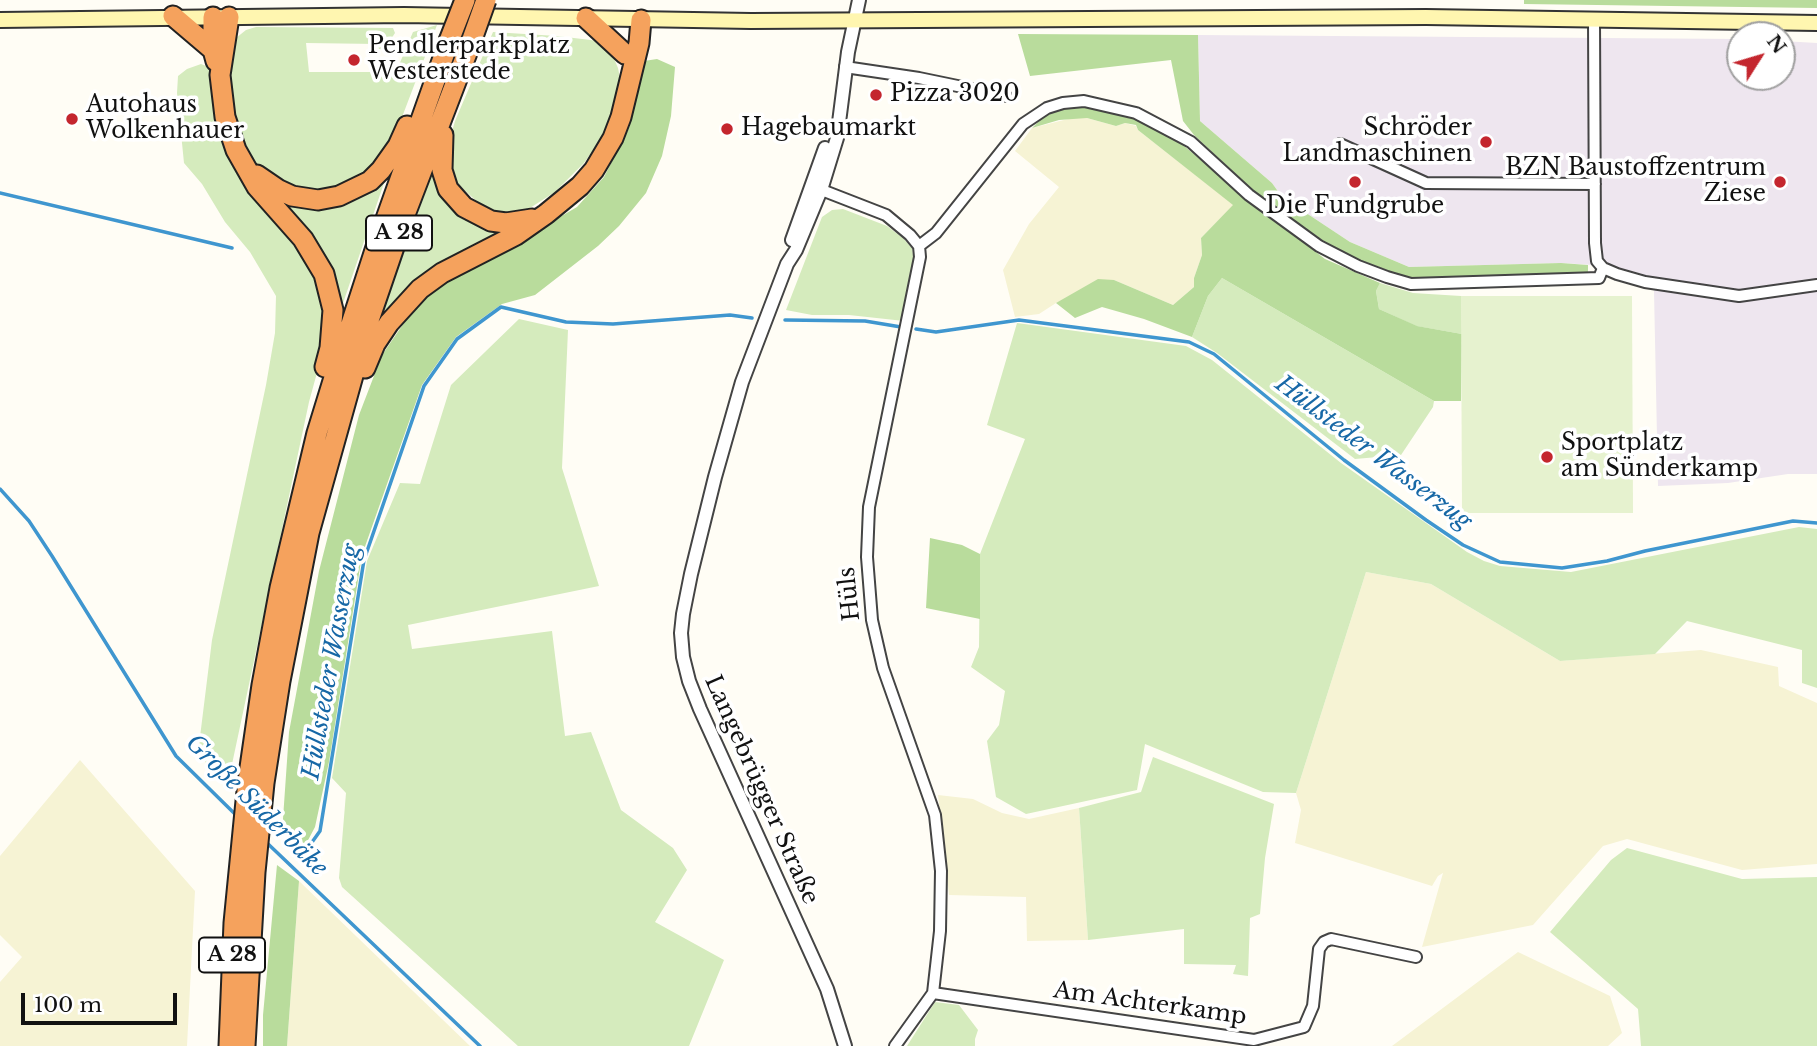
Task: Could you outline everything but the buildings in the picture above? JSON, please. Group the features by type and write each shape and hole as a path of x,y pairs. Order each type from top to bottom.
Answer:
{"highway":[{"name":"A 28","path":"229,1046 230,988 247,868 262,685 280,588 317,433 376,247 465,0"},
{"name":"A 28","path":"256,782 309,533 341,412 366,328 402,225 486,0"},
{"path":"173,16 213,50"},
{"path":"220,75 213,50 221,17"},
{"path":"221,17 220,75 230,137 257,187 316,257 330,292 333,330 314,407 317,433"},
{"path":"586,18 628,63"},
{"path":"341,412 354,392 375,344 420,289 442,273 516,234 546,214 580,186 605,153 621,117 635,20"},
{"path":"468,52 442,141 442,170 448,188 464,207 491,221 517,223 546,214"},
{"path":"243,163 265,182 292,196 318,200 350,193 370,181 391,157 418,101 433,84"},
{"name":"A 28","path":"245,1046 247,868"}],"main road":[{"path":"0,20 428,15 635,20 1426,17 1817,23"}],"street":[{"name":"Langebrügger Straße","path":"845,1046 827,989 699,709 683,657 683,614 715,477 742,382 787,264 790,247 816,188 837,122 859,0"},
{"path":"1594,20 1597,261 1603,268 1645,282 1740,296 1817,285"},
{"path":"845,67 919,78 1006,96"},
{"path":"816,188 886,215 919,246 936,233 1023,124 1047,108 1084,101 1136,113 1191,142 1249,195 1319,246 1387,277 1411,284 1599,278 1603,268"},
{"path":"1340,144 1426,183 1595,184"},
{"name":"Hüls","path":"919,246 920,257 869,507 867,557 872,620 883,668 897,713 926,785 938,828 942,901 933,993"},
{"name":"Am Achterkamp","path":"933,993 1254,1040 1304,1027 1313,1006 1319,949 1324,942 1331,939 1416,957"},
{"path":"895,1046 933,993"}],"shaded area":[{"path":"1198,35 1726,39 1726,91 1796,91 1796,42 1817,43 1817,474 1788,474 1728,483 1658,486 1654,291 1651,278 1638,273 1624,279 1610,266 1561,263 1409,267 1350,242 1282,197 1272,183 1200,121"},
{"path":"1072,118 1087,118 1116,126 1125,123 1136,126 1234,205 1201,238 1202,255 1194,278 1194,287 1173,305 1114,280 1056,303 1039,314 1015,317 1003,270 1029,224 1059,187 1015,151 1032,128"},
{"path":"1366,572 1431,584 1560,661 1701,650 1778,667 1779,686 1817,703 1817,864 1742,870 1627,839 1603,846 1533,925 1422,947 1443,873 1432,886 1295,843 1301,810 1296,793"},
{"path":"80,760 195,891 187,1046 0,1046 0,982 22,957 0,935 0,856"},
{"path":"938,795 973,799 1002,813 1029,819 1079,808 1088,940 1027,941 1026,897 949,895"},
{"path":"299,881 470,1046 287,1046"},
{"path":"1518,952 1610,996 1622,1033 1608,1046 1392,1046"}],"green space":[{"path":"1524,0 1817,0 1817,8 1524,4"},
{"path":"437,25 396,133 380,160 357,182 322,192 295,189 271,177 256,163 231,111 231,51 236,38 246,30 256,27 393,28 395,33 385,48 379,49 377,44 306,43 309,72 396,72 413,32"},
{"path":"493,32 599,41 612,54 622,88 610,126 584,163 555,192 522,213 500,216 482,206 455,180 449,142 455,121"},
{"path":"1018,34 1198,35 1200,121 1272,183 1282,197 1350,242 1409,267 1561,263 1588,265 1588,275 1413,280 1339,252 1256,193 1194,135 1183,121 1171,60 1030,76"},
{"path":"657,59 675,67 671,116 662,156 646,193 619,226 598,246 535,295 502,304 456,337 422,385 362,555 329,762 315,827 306,844 282,833 289,732 319,571 359,415 382,355 421,298 577,207 604,177 629,128 644,61"},
{"path":"201,64 211,73 219,129 235,169 296,241 320,286 324,313 321,358 309,402 228,783 206,764 199,745 212,640 275,333 276,296 250,252 225,222 202,184 184,163 177,93 178,76"},
{"path":"1062,108 1089,108 1128,115 1183,145 1325,259 1380,283 1376,291 1379,309 1417,326 1462,334 1461,401 1434,401 1222,278 1208,296 1192,337 1102,307 1075,318 1056,303 1098,279 1114,280 1173,305 1194,287 1194,278 1202,255 1201,238 1233,205 1138,130 1136,125 1125,123 1116,126 1087,118 1059,120 1032,128 1045,115"},
{"path":"435,164 441,188 518,227 459,253 438,266 376,330"},
{"path":"389,169 341,309 261,185 299,203"},
{"path":"843,209 887,226 912,248 914,262 904,321 849,315 812,315 786,310 822,217 832,210"},
{"path":"1222,278 1434,401 1433,407 1401,455 1355,459 1217,353 1192,337 1208,296"},
{"path":"1380,283 1413,293 1461,296 1462,334 1416,326 1379,309 1376,291"},
{"name":"Sportplatz am Sünderkamp","path":"1461,296 1632,296 1633,513 1462,513"},
{"path":"519,319 568,330 562,468 599,586 408,625 412,649 552,631 565,736 591,732 621,810 673,848 687,870 655,922 724,960 689,1046 518,1046 342,887 339,878 346,793 332,778 367,561 400,483 420,484 451,385"},
{"path":"1017,323 1186,346 1212,360 1341,463 1467,552 1500,566 1571,572 1799,527 1817,529 1817,688 1802,683 1802,650 1687,621 1655,654 1560,661 1431,584 1366,572 1296,793 1263,792 1145,744 1137,790 1026,814 996,797 987,741 999,725 1005,691 971,667 979,647 980,554 1025,439 987,425"},
{"path":"930,538 962,545 980,554 980,619 926,608"},
{"path":"1153,757 1274,804 1265,858 1260,914 1250,918 1248,976 1233,974 1236,965 1184,964 1184,929 1088,940 1079,808 1141,792"},
{"path":"1627,848 1742,879 1817,877 1817,1046 1641,1046 1638,1009 1550,932 1611,860"},
{"path":"277,865 299,881 287,1046 263,1046 263,1015"},
{"path":"935,1002 959,1005 978,1030 975,1046 907,1046"}],"waterway":[{"path":"0,193 232,248"},
{"name":"Hüllsteder Wasserzug","path":"305,852 320,831 364,560 424,386 457,339 501,307 566,322 613,324 730,315 752,318"},
{"name":"Hüllsteder Wasserzug","path":"785,320 865,321 901,327"},
{"name":"Hüllsteder Wasserzug","path":"916,329 936,332 1019,320 1189,342 1214,354 1344,460 1426,520 1463,545 1500,562 1562,568 1607,561 1793,521 1817,523"},
{"name":"Große Süderbäke","path":"0,489 29,521 176,756 237,816"},
{"name":"Große Süderbäke","path":"266,842 480,1046"}],"place":[{"name":"Pendlerparkplatz Westerstede","path":"354,60"},
{"name":"Pizza 3020","path":"876,95"},
{"name":"Autohaus Wolkenhauer","path":"72,119"},
{"name":"Hagebaumarkt","path":"727,129"},
{"name":"Schröder Landmaschinen","path":"1486,142"},
{"name":"Die Fundgrube","path":"1355,182"},
{"name":"BZN Baustoffzentrum Ziese","path":"1780,182"},
{"name":"Sportplatz am Sünderkamp","path":"1547,457"}]}
